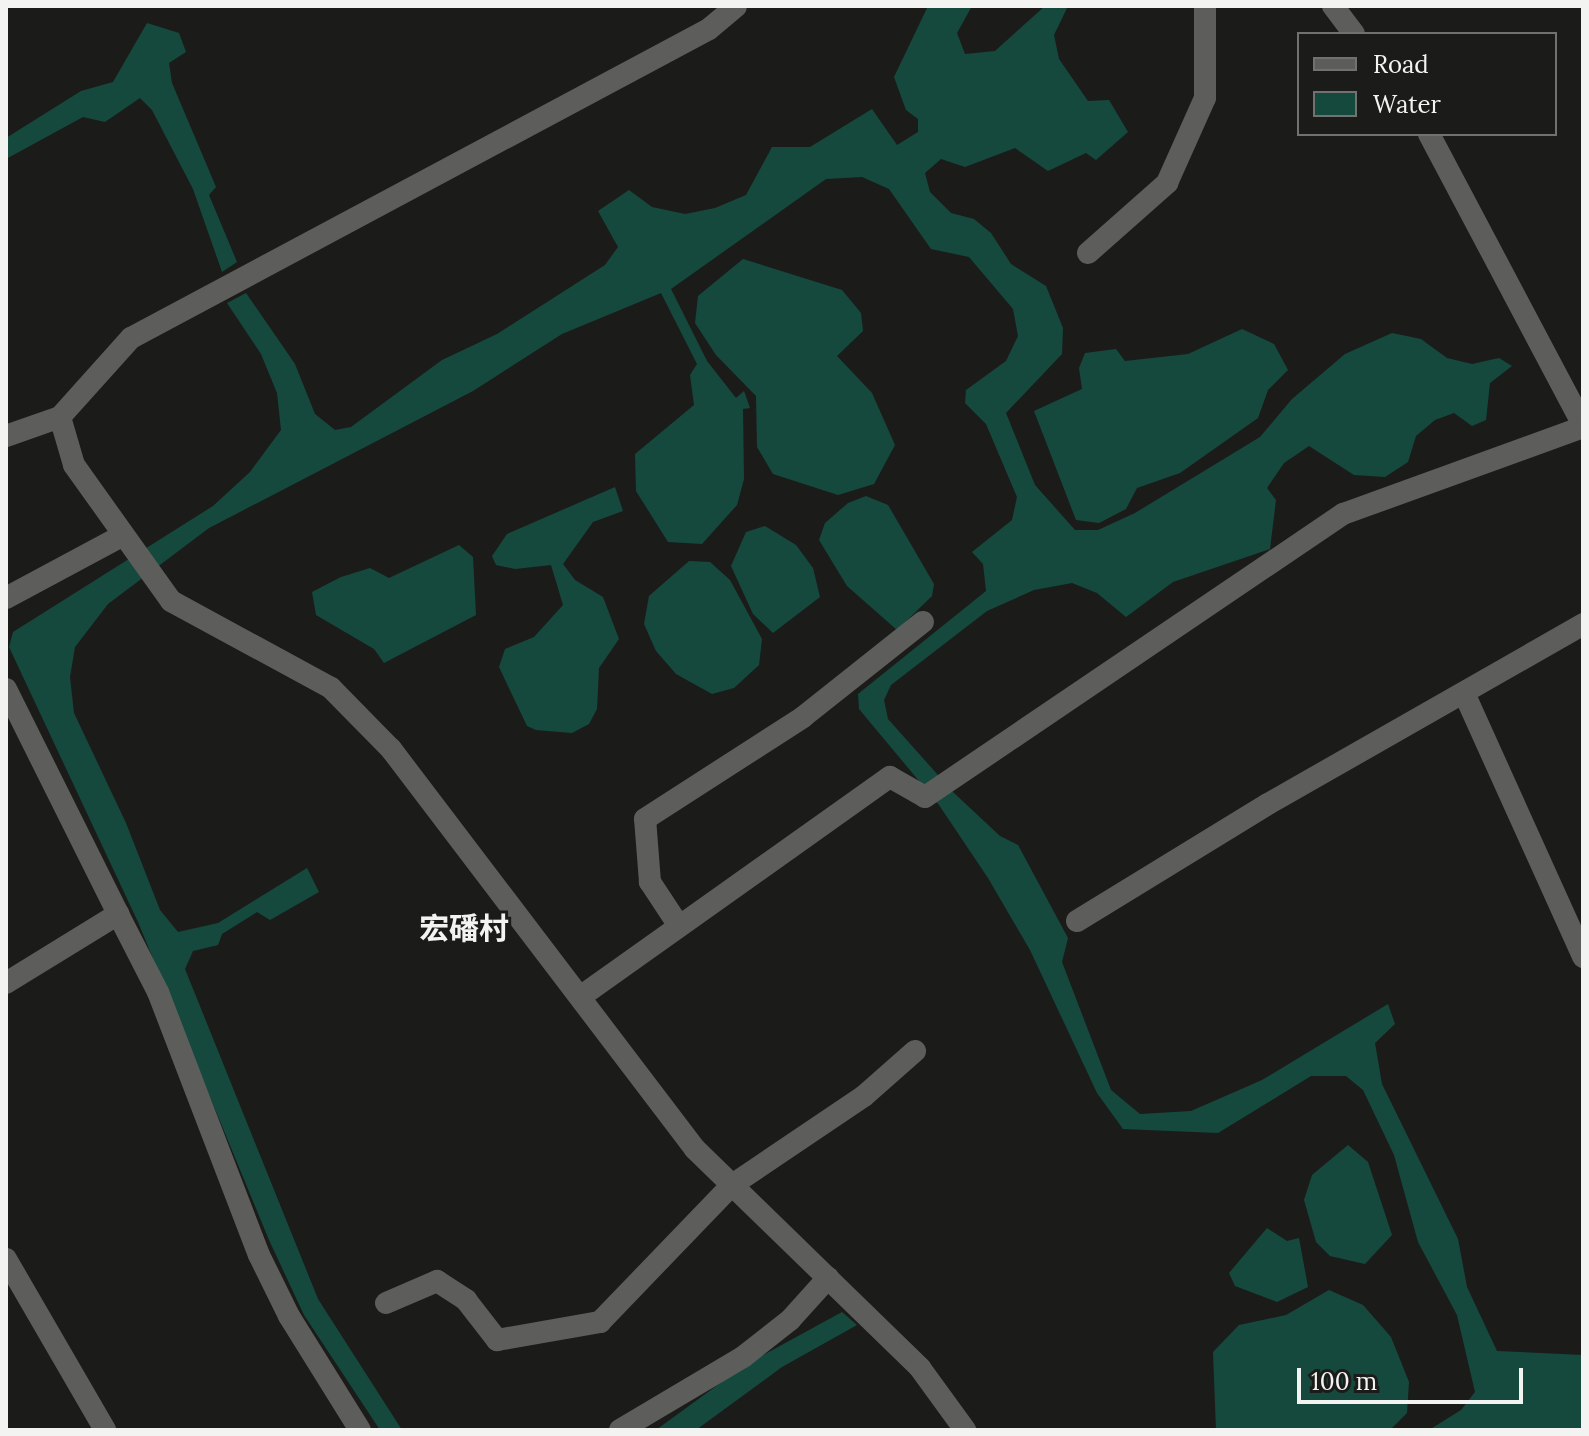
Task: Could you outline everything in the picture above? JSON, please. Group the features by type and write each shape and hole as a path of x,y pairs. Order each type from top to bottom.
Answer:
{"street":[{"path":"6,436 60,417 131,338 709,29 736,6"},
{"path":"1088,253 1167,183 1205,98 1205,6"},
{"path":"1333,6 1352,32"},
{"path":"580,997 890,777 925,797 1343,514 1583,426 1430,136"},
{"path":"60,417 74,465 125,543 171,601 331,688 391,749 695,1149 920,1368 965,1430"},
{"path":"6,598 125,543"},
{"path":"679,926 650,882 645,819 803,717 923,622"},
{"path":"1077,921 1583,624"},
{"path":"6,689 49,765 158,992 259,1255 289,1316 360,1430"},
{"path":"1464,693 1583,957"},
{"path":"6,983 118,914"},
{"path":"386,1303 437,1281 466,1300 497,1340 600,1322 732,1185 864,1096 915,1051"},
{"path":"6,1259 105,1430"},
{"path":"620,1430 743,1357 790,1320 828,1278"}],"water":[{"path":"928,6 972,6 957,33 965,54 995,51 1045,6 1068,6 1054,35 1059,59 1088,101 1109,100 1128,132 1096,160 1086,153 1048,171 1015,148 965,167 941,159 925,173 930,192 951,213 974,219 991,233 1011,264 1046,286 1063,328 1062,354 1006,413 1035,485 1075,530 1098,530 1135,513 1260,437 1292,399 1345,354 1392,333 1421,339 1447,358 1472,364 1499,358 1512,366 1490,383 1486,420 1472,426 1454,413 1435,420 1416,436 1408,462 1385,477 1354,475 1309,446 1284,463 1267,488 1276,500 1270,549 1173,582 1126,617 1097,593 1072,583 1034,590 987,611 891,685 884,700 888,719 954,793 1000,836 1018,845 1068,938 1062,962 1111,1090 1140,1114 1191,1111 1262,1080 1388,1004 1395,1024 1375,1043 1382,1084 1458,1239 1467,1287 1497,1351 1583,1355 1583,1429 1429,1430 1461,1410 1475,1392 1457,1315 1418,1242 1394,1155 1363,1090 1346,1076 1311,1076 1218,1133 1123,1129 1097,1093 1030,950 988,878 939,805 859,709 858,694 986,591 983,564 972,552 1012,520 1017,497 986,424 965,403 966,390 1006,361 1018,336 1013,309 969,257 931,249 889,189 862,177 826,179 671,289 707,361 736,398 744,391 750,408 743,409 744,479 737,505 702,544 668,542 636,491 635,454 694,405 690,375 697,364 661,293 562,334 473,391 209,528 108,604 75,647 70,677 74,713 126,823 160,910 178,932 218,923 307,868 319,892 270,920 257,912 222,934 218,945 193,951 185,969 318,1299 402,1430 380,1430 304,1315 269,1240 138,922 9,647 13,632 213,506 250,472 281,430 277,393 261,354 227,303 246,293 295,364 315,414 335,430 351,427 442,360 497,334 605,265 618,247 598,211 629,190 652,207 685,214 715,208 746,195 772,147 810,147 872,109 897,145 918,132 918,119 906,110 894,77"},
{"path":"147,23 179,33 186,52 169,63 172,83 216,187 209,195 237,262 222,272 193,189 152,110 140,98 105,122 83,117 6,159 6,138 81,91 113,82"},
{"path":"743,259 842,290 861,313 863,331 837,356 872,393 895,445 874,484 838,495 773,474 757,447 756,396 716,355 695,323 698,296"},
{"path":"1242,329 1274,344 1288,370 1268,390 1258,418 1180,473 1137,488 1126,509 1099,523 1076,520 1034,411 1082,389 1079,368 1085,353 1116,349 1125,361 1188,354"},
{"path":"615,487 623,511 593,522 563,564 575,580 603,597 619,639 599,668 597,709 589,724 572,733 536,730 527,726 499,667 505,649 534,637 563,605 551,565 515,569 496,565 492,556 507,534"},
{"path":"866,496 888,505 934,584 932,596 897,630 847,586 819,540 825,523 848,503"},
{"path":"765,526 796,545 813,568 820,597 773,633 753,614 731,566 746,532"},
{"path":"459,545 473,557 476,615 384,663 374,649 316,615 312,592 341,577 370,568 389,578"},
{"path":"689,561 710,562 730,580 762,639 759,665 734,688 712,694 676,674 656,651 644,624 649,596"},
{"path":"1348,1145 1368,1162 1392,1235 1365,1264 1330,1256 1316,1242 1304,1200 1312,1175"},
{"path":"1267,1228 1287,1241 1299,1238 1308,1287 1277,1302 1235,1286 1229,1273"},
{"path":"1329,1290 1363,1305 1391,1337 1409,1382 1407,1413 1390,1430 1216,1430 1213,1352 1239,1325 1286,1315"},
{"path":"842,1312 857,1325 782,1367 696,1430 656,1430 745,1365"}],"district":[{"name":"宏磻村","path":"464,928"}]}
